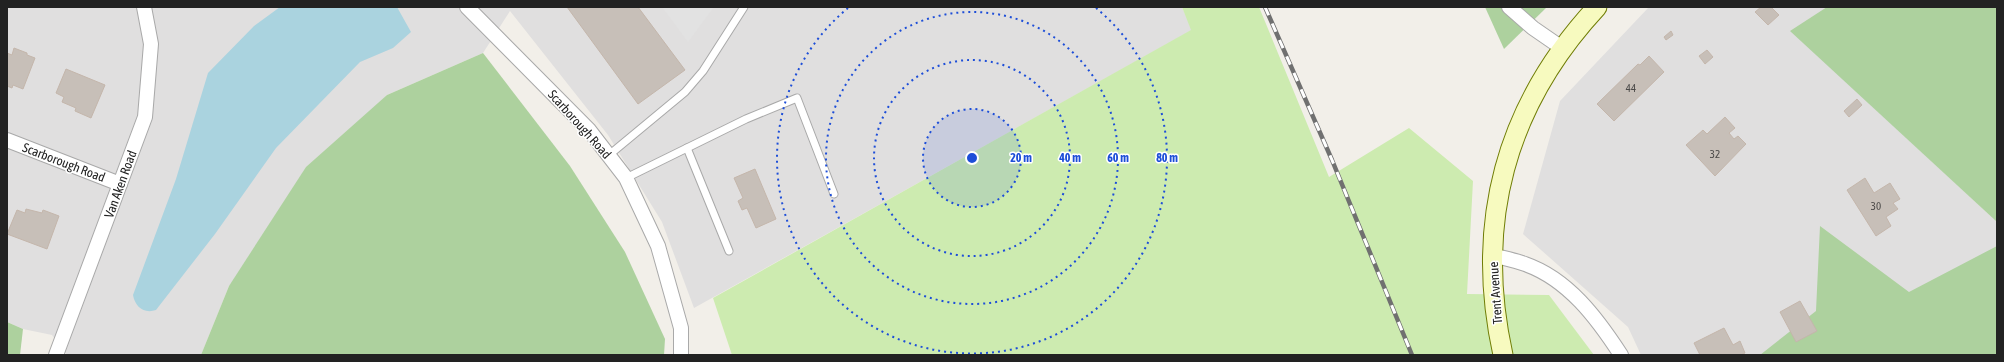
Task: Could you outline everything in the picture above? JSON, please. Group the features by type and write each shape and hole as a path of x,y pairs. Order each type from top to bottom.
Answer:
{"street":[{"name":"Van Aken Road","path":"56,355 145,117 151,44 144,7"},
{"name":"Scarborough Road","path":"467,7 589,130 626,178 658,246 681,328 681,355"},
{"path":"1509,7 1533,28 1562,48"},
{"path":"1492,255 1493,228 1501,181 1515,137 1538,86 1562,48 1597,7"},
{"name":"Scarborough Road","path":"7,140 120,184"},
{"name":"Trent Avenue","path":"1503,355 1494,296 1492,255 1526,264 1562,285 1587,308 1606,332 1621,355"}],"lane":[{"path":"609,155 685,92 703,70 744,7"},
{"path":"626,178 746,119 797,98 834,194"},
{"path":"687,148 729,250"}],"shaded area":[{"path":"7,7 1182,7 1192,30 694,308 662,222 608,135 510,11 483,53 387,95 229,286 201,355 67,355 52,335 23,329 7,322"},
{"path":"662,7 714,7 688,42"},
{"path":"1649,7 1894,7 1827,64 1997,222 1997,355 1641,355 1628,327 1523,234 1560,101"}],"green space":[{"path":"1182,7 1259,7 1329,177 1409,128 1473,181 1467,294 1549,295 1594,355 732,355 713,298 1191,30"},
{"path":"1485,7 1547,7 1504,49"},
{"path":"1827,7 1997,7 1997,222 1790,31"},
{"path":"483,53 570,166 625,252 665,339 664,355 201,355 229,286 306,167 387,95"},
{"path":"1820,226 1909,292 1997,246 1997,355 1760,355 1816,311"},
{"path":"7,322 23,329 20,355 7,355"}],"water":[{"path":"280,7 397,7 411,32 393,48 360,62 276,148 215,234 156,310 144,310 138,306 133,295 176,179 208,73 254,26"}],"building":[{"path":"567,7 638,7 685,70 638,104"},
{"path":"1761,7 1771,7 1779,15 1768,25 1755,12"},
{"path":"1671,31 1673,35 1666,40 1664,37"},
{"path":"14,48 35,58 23,89 13,85 12,88 7,86 7,53 12,55"},
{"path":"1707,50 1713,57 1705,64 1699,56"},
{"path":"1649,56 1664,72 1614,121 1597,104 1638,64 1640,65"},
{"path":"66,69 105,85 91,118 75,111 76,108 62,102 64,97 56,93"},
{"path":"1857,99 1862,105 1849,117 1844,111"},
{"path":"1725,117 1735,128 1729,133 1734,139 1738,136 1746,144 1715,176 1686,145 1703,130 1707,134"},
{"path":"755,169 776,219 756,228 747,208 742,210 738,201 743,198 734,178"},
{"path":"1865,178 1874,193 1890,183 1900,199 1893,203 1898,209 1886,217 1891,226 1876,236 1847,190"},
{"path":"26,209 42,213 43,210 59,216 47,249 7,234 17,210 25,213"},
{"path":"1800,301 1817,331 1796,342 1780,312"},
{"path":"1724,328 1733,345 1740,341 1745,353 1741,355 1700,355 1694,343"}],"railway":[{"path":"1265,7 1332,160 1412,355"}]}
